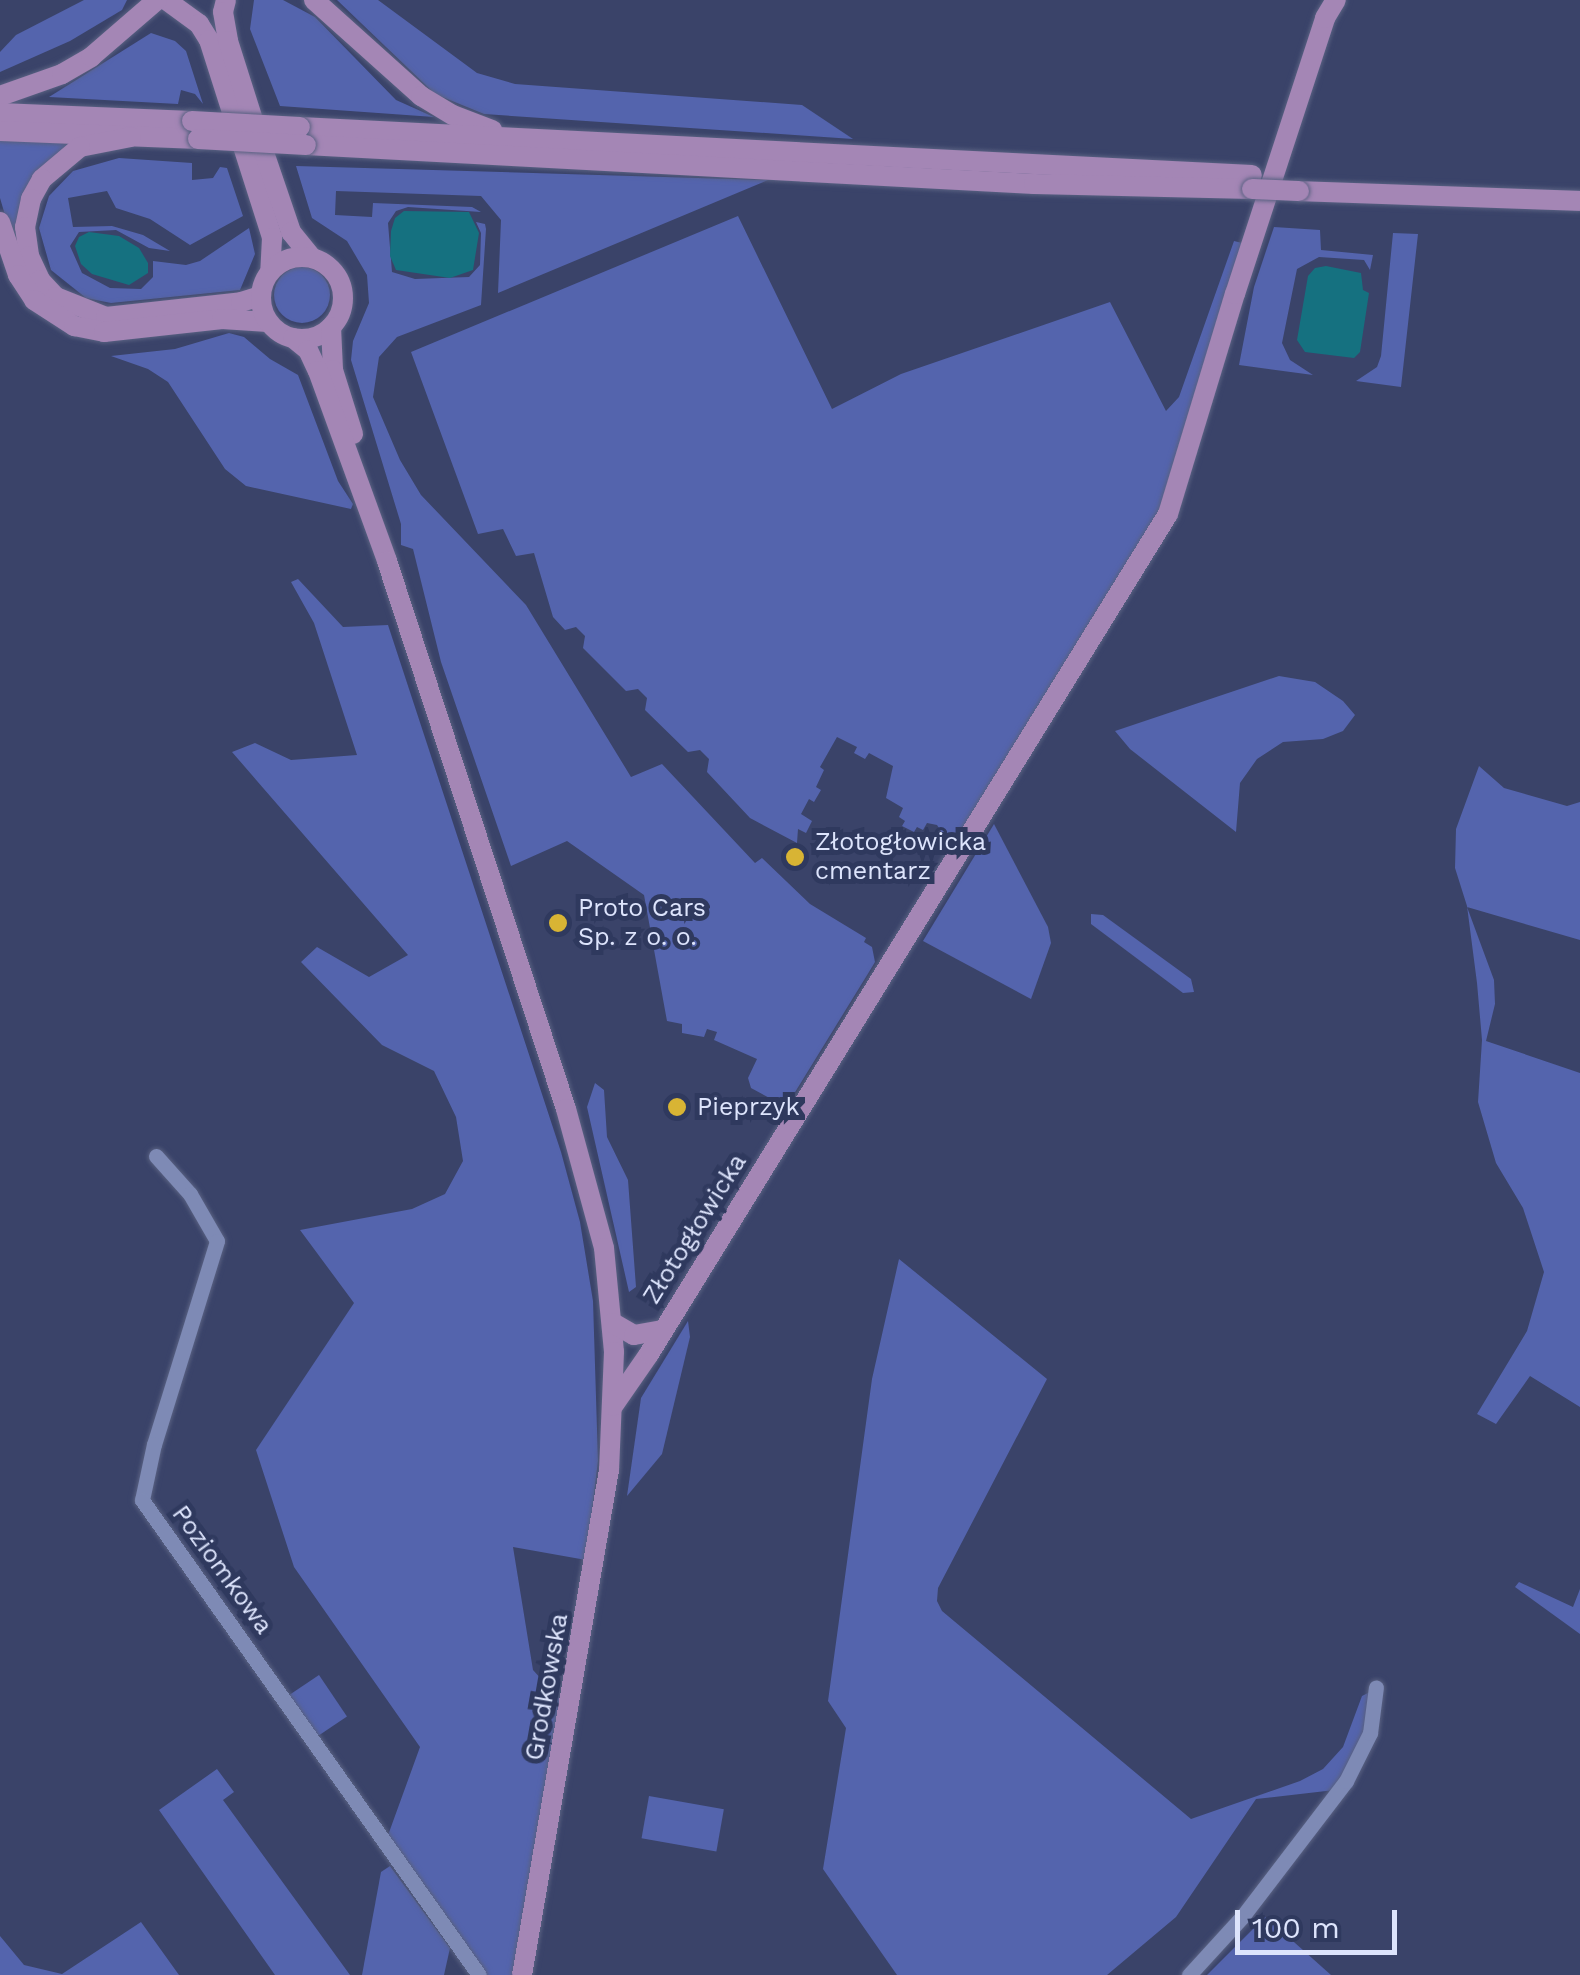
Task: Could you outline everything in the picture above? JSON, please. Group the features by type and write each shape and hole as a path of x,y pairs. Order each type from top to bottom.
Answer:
{"main road":[{"path":"0,96 49,80 91,57 157,0"},
{"path":"174,5 202,12 225,0"},
{"path":"225,0 228,41 291,232 311,257 333,270 343,292 343,305 332,327 334,370 378,514 387,562"},
{"path":"314,0 421,96 453,115 512,137"},
{"path":"174,5 209,40 272,238 270,271 261,296 268,322"},
{"name":"Złotogłowicka","path":"613,1406 649,1354 1168,514 1329,6"},
{"path":"0,113 195,130 1020,183 1252,182"},
{"path":"195,130 80,147 42,179 31,199 25,227 30,256 40,280 67,304 106,317 261,296"},
{"path":"0,131 131,137"},
{"path":"303,136 512,137 1252,182 1580,191"},
{"path":"1299,184 1580,201"},
{"path":"0,222 18,275 34,300 74,326 104,332 244,318 268,322 308,350 387,562"},
{"path":"270,271 289,258 311,257"},
{"path":"293,338 320,335 332,327"},
{"name":"Grodkowska","path":"387,562 589,1182 604,1248 613,1323 609,1470 522,1975"},
{"name":"Złotogłowicka","path":"613,1323 634,1335 661,1330"},
{"name":"Złotogłowicka","path":"614,1352 650,1340 661,1330"},
{"path":"614,1352 628,1358 649,1354"}],"street":[{"name":"Poziomkowa","path":"156,1156 190,1194 217,1240 154,1444 142,1500 479,1975"},
{"path":"1189,1975 1242,1917 1346,1780 1370,1733 1376,1688"}],"shaded area":[{"path":"84,0 127,0 122,10 70,41 0,72 0,52 16,35"},
{"path":"254,0 283,0 315,17 396,100 434,117 280,106 250,29"},
{"path":"337,0 378,0 477,73 515,84 802,105 853,139 484,114 435,94"},
{"path":"151,33 175,41 186,51 203,104 195,94 181,90 178,104 49,97"},
{"path":"0,140 78,144 60,153 22,249 12,239 0,198"},
{"path":"119,158 192,163 192,180 213,178 220,167 227,168 243,216 190,245 150,219 116,208 107,191 68,198 73,227 112,226 143,235 170,251 149,248 116,230 79,232 70,246 82,273 110,288 141,289 153,277 153,261 186,265 200,261 249,228 255,254 240,290 111,303 86,298 51,270 39,228 49,196 73,171"},
{"path":"296,166 768,180 498,293 501,220 481,196 336,191 335,215 372,217 373,203 472,207 481,212 408,207 396,211 388,223 392,272 415,279 469,277 480,265 481,233 476,222 485,224 486,229 481,305 397,337 379,357 373,397 400,460 421,495 526,605 631,777 662,764 755,863 762,858 810,904 866,938 864,942 872,947 875,962 789,1102 775,1101 751,1088 748,1078 757,1059 714,1040 717,1032 707,1029 704,1037 682,1033 682,1024 667,1021 644,895 567,841 511,866 441,662 413,549 401,545 401,524 351,360 353,341 369,303 367,275 347,241 312,218"},
{"path":"404,211 469,212 479,233 473,270 450,278 396,270 390,256 391,231 395,218"},
{"path":"738,216 832,409 901,374 1110,302 1166,411 1179,397 1234,241 1242,243 1155,523 952,849 937,825 927,823 923,830 917,827 914,832 902,826 905,821 899,817 903,808 886,798 893,766 869,753 865,759 854,753 857,747 837,737 820,767 824,770 816,787 821,790 814,802 809,799 801,814 812,821 806,833 798,829 797,843 750,818 707,772 709,759 700,750 688,752 645,710 647,698 638,689 626,691 583,648 585,636 576,627 565,630 553,617 534,553 516,556 503,529 478,534 411,352"},
{"path":"1274,227 1320,230 1321,250 1373,255 1370,270 1364,260 1319,257 1297,269 1282,343 1290,360 1313,375 1239,365 1254,287"},
{"path":"89,232 119,236 139,248 148,263 148,273 129,285 92,274 81,264 75,246 79,237"},
{"path":"1393,233 1418,234 1401,387 1356,381 1377,367 1381,356"},
{"path":"1326,266 1361,273 1363,290 1369,293 1360,352 1354,358 1305,352 1297,340 1308,276 1315,268"},
{"path":"302,267 322,275 330,295 322,315 302,323 282,315 274,295 282,275"},
{"path":"229,333 244,337 270,359 298,375 338,481 353,504 351,509 246,486 225,469 168,382 148,369 111,356 175,349"},
{"path":"298,579 343,627 388,625 561,1152 580,1222 593,1301 598,1461 586,1560 513,1547 533,1670 562,1702 516,1975 484,1975 387,1838 420,1747 294,1567 256,1450 354,1303 300,1230 412,1209 445,1194 463,1161 456,1117 434,1071 382,1045 301,962 317,947 369,977 408,955 232,752 255,743 291,760 357,755 314,623 291,582"},
{"path":"1279,676 1315,682 1343,701 1355,715 1343,731 1323,739 1283,742 1257,759 1240,783 1236,832 1130,749 1115,731"},
{"path":"1479,766 1504,788 1567,806 1580,802 1580,940 1467,907 1455,868 1456,829"},
{"path":"994,824 1048,927 1051,943 1031,999 923,941"},
{"path":"1467,908 1494,980 1495,1004 1486,1041 1580,1073 1580,1407 1530,1376 1496,1424 1477,1414 1527,1331 1544,1272 1523,1208 1496,1163 1478,1102 1482,1040"},
{"path":"1091,914 1103,915 1191,979 1194,992 1183,993 1091,924"},
{"path":"595,1083 604,1090 607,1137 628,1180 636,1287 629,1292 587,1107"},
{"path":"899,1259 1047,1379 938,1588 937,1601 942,1611 1191,1819 1300,1781 1323,1769 1343,1747 1362,1696 1372,1691 1366,1758 1352,1788 1256,1799 1176,1917 1107,1975 897,1975 823,1869 846,1728 828,1701 872,1379"},
{"path":"688,1321 690,1337 662,1454 627,1496 641,1398"},
{"path":"1519,1582 1573,1607 1580,1589 1580,1634 1515,1587"},
{"path":"319,1675 347,1716 315,1738 287,1697"},
{"path":"217,1769 234,1792 223,1800 350,1975 275,1975 159,1810"},
{"path":"649,1796 724,1809 716,1852 642,1838"},
{"path":"390,1866 450,1948 444,1975 362,1975 381,1872"},
{"path":"1265,1917 1276,1926 1331,1975 1207,1975"},
{"path":"141,1922 179,1975 0,1975 0,1936 24,1965 62,1974"}],"place":[{"name":"Złotogłowicka cmentarz","path":"795,857"},
{"name":"Proto Cars Sp. z o. o.","path":"558,923"},
{"name":"Pieprzyk","path":"677,1107"}]}
